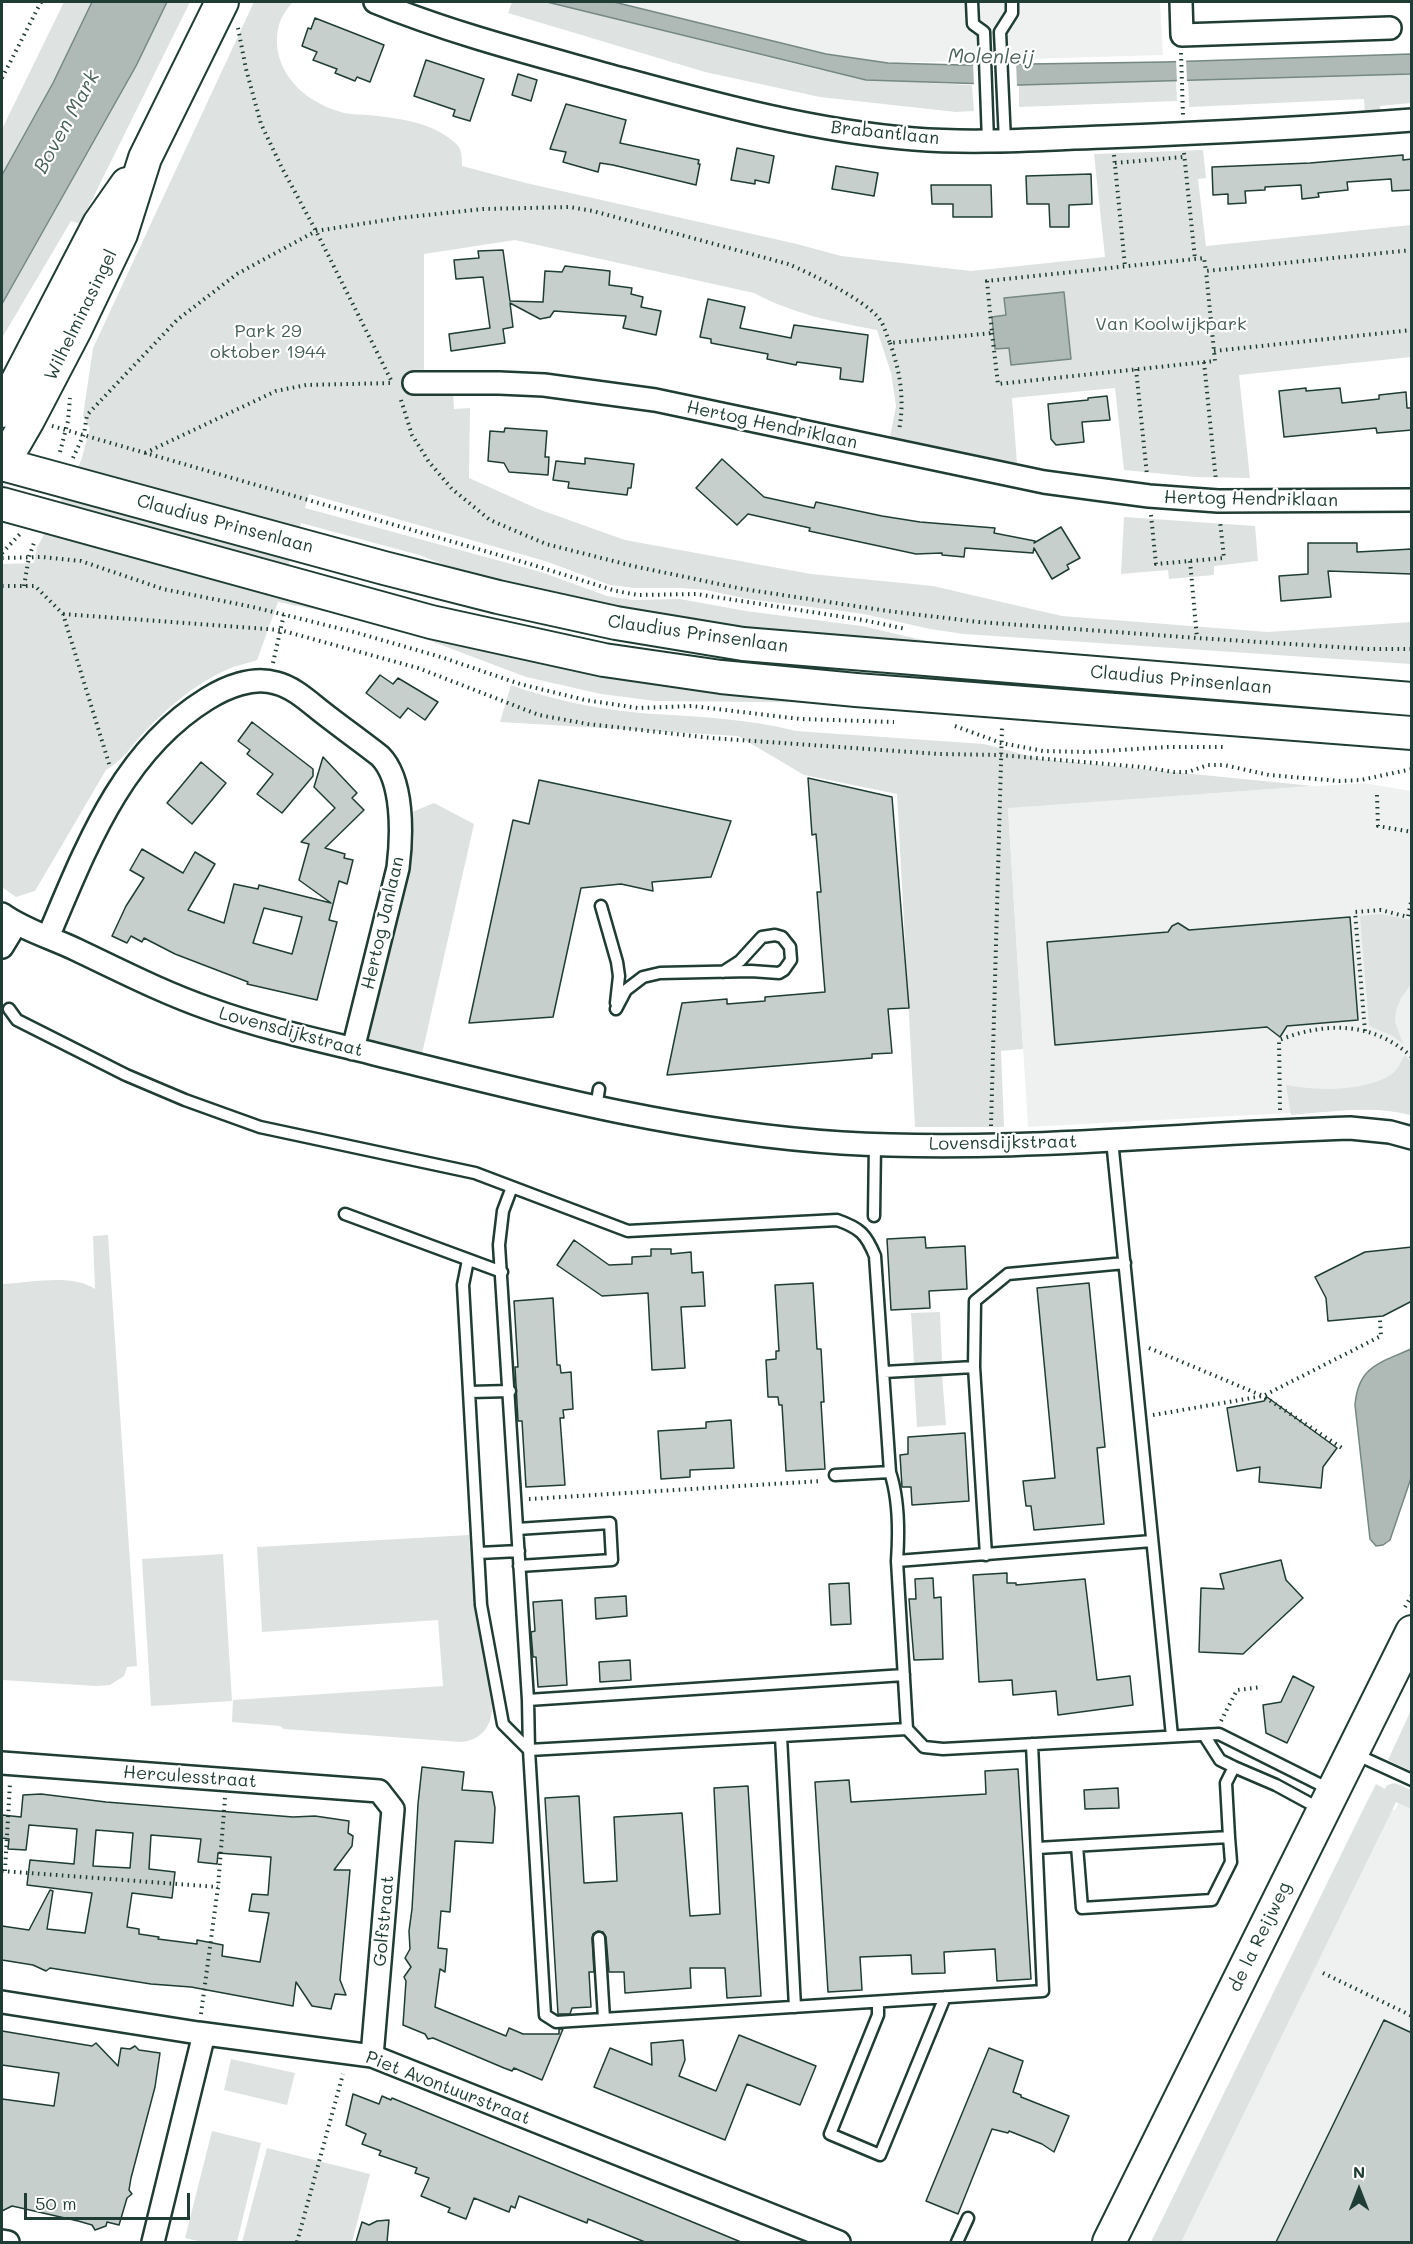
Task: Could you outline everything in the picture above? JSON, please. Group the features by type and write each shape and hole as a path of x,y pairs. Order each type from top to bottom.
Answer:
{"main road":[{"name":"Wilhelminasingel","path":"2,411 99,224 145,158 230,14"},
{"name":"Wilhelminasingel","path":"2,464 75,330 121,234 145,158"},
{"name":"Claudius Prinsenlaan","path":"2,464 396,571 498,597 616,623 743,644 1412,699"},
{"name":"Claudius Prinsenlaan","path":"2,504 431,622 604,660 721,677 856,690 1412,733"},
{"name":"de la Reijweg","path":"1109,2242 1412,1632"}],"street":[{"name":"Brabantlaan","path":"375,2 479,39 675,93 761,114 842,130 913,139 997,141 1182,134 1303,129 1412,120"},
{"path":"1181,2 1182,35 1390,28"},
{"name":"Hertog Hendriklaan","path":"414,383 517,383 655,400 1044,482 1149,496 1272,502 1412,500"},
{"name":"Hertog Janlaan","path":"48,937 95,827 117,791 151,747 189,711 226,689 246,682 269,681 285,686 380,756 390,768 395,781 401,840 398,868 352,1049"},
{"path":"2,948 9,919"},
{"name":"Lovensdijkstraat","path":"9,919 156,988 206,1008 352,1049 598,1099 734,1133 875,1144 990,1145 1364,1129 1390,1131 1412,1138"},
{"name":"Herculesstraat","path":"7,1764 379,1791"},
{"name":"Golfstraat","path":"372,2056 393,1809 379,1791"},
{"name":"Piet Avontuurstraat","path":"2,2002 201,2034 372,2056 839,2242"},
{"path":"153,2242 201,2034"},
{"path":"2,2241 8,2242"}],"lane":[{"path":"972,2 973,24 984,32 1000,32"},
{"path":"997,141 1003,94 1000,32 1012,13 1012,2"},
{"path":"984,32 987,95 997,141"},
{"path":"601,906 618,969 616,1009 626,990 643,977 660,973 779,973 791,960 790,947 782,937 775,935 762,937 740,961 723,972"},
{"path":"9,1009 17,1020 126,1075 185,1100 250,1123 475,1173 627,1231 837,1220 857,1227 869,1241 875,1256 890,1472 895,1486 907,1729 924,1748 943,1749 1212,1735 1328,1800"},
{"path":"1112,1140 1172,1736"},
{"path":"874,1216 875,1144"},
{"path":"512,1187 503,1211 500,1245 545,2015 556,2022 1043,1991 1032,1744"},
{"path":"345,1214 502,1272"},
{"path":"468,1260 463,1285 481,1605 503,1724 529,1750 907,1729"},
{"path":"986,1555 974,1367 975,1300 1008,1274 1125,1263"},
{"path":"884,1372 974,1367"},
{"path":"470,1392 510,1391"},
{"path":"835,1475 890,1472"},
{"path":"517,1529 610,1523 612,1560 519,1566"},
{"path":"897,1561 1152,1541"},
{"path":"479,1553 519,1551"},
{"path":"528,1700 904,1676"},
{"path":"1212,1735 1220,1760 1276,1785 1328,1800"},
{"path":"781,1736 795,2007"},
{"path":"1352,1752 1412,1780"},
{"path":"1077,1846 1082,1908 1212,1899 1231,1862 1226,1783 1234,1767"},
{"path":"1037,1848 1229,1837"},
{"path":"599,1938 604,2019"},
{"path":"878,2002 878,2015 830,2134 880,2155 945,1997"},
{"path":"957,2242 968,2218"}],"path":[{"path":"2,78 41,2"},
{"path":"230,14 261,124 393,383 405,410 412,435 429,462 452,489 490,520 546,544 633,567 743,589 888,611 979,622 1197,638 1412,650"},
{"path":"1180,46 1183,102"},
{"path":"1182,134 1195,260"},
{"path":"1112,136 1125,266"},
{"path":"1115,164 1184,157"},
{"path":"72,461 84,434 87,415 183,315 237,274 316,231 483,208 570,207 594,211 788,264 869,309 883,324 898,369 902,397 895,451"},
{"path":"1206,271 1412,250"},
{"path":"1204,258 1215,361 998,384 987,281 1195,260 1204,258"},
{"path":"1214,351 1412,330"},
{"path":"890,343 992,333"},
{"path":"144,453 276,391 312,385 414,383"},
{"name":"Claudius Prinsenlaan","path":"66,430 616,591 638,595 696,594 863,620 909,630"},
{"path":"24,586 29,556 38,534"},
{"path":"1190,561 1197,638"},
{"path":"2,586 35,586 63,614 117,791"},
{"path":"63,614 280,630 418,668 521,709 561,720 711,738 939,754 1000,755 1142,767 1174,772 1188,772 1208,765 1224,765 1269,775 1339,781 1361,780 1412,769"},
{"path":"269,681 284,614"},
{"path":"990,1145 1002,725"},
{"path":"1377,795 1378,826 1412,832"},
{"path":"1365,1031 1355,912 1381,910 1410,917 1412,897"},
{"path":"1280,1131 1279,1040 1324,1029 1351,1028 1392,1040 1412,1057"},
{"path":"1141,1417 1263,1396 1381,1336 1380,1320"},
{"path":"1133,1342 1263,1396 1342,1448"},
{"path":"516,1500 821,1481 835,1475"},
{"path":"1212,1735 1237,1690 1262,1687"},
{"path":"7,1764 3,1871 218,1887"},
{"path":"201,2034 218,1887 226,1780"},
{"path":"1323,1973 1412,2016"},
{"path":"297,2242 349,2053"}],"shaded area":[{"path":"614,2 1160,2 1163,55 888,63 826,54"},
{"path":"1364,783 1411,791 1411,1115 1383,1110 1345,1110 1028,1127 1008,807"},
{"path":"1406,1789 1411,1792 1411,2242 1151,2242 1369,1797 1395,1810"}],"green space":[{"path":"64,2 92,2 53,83 2,175 2,129"},
{"path":"167,2 190,2 80,224 71,221 2,338 2,304 136,66"},
{"name":"Park 29 oktober 1944","path":"254,2 293,2 281,19 277,44 281,63 286,73 301,91 320,104 344,113 398,119 434,129 450,139 460,149 462,166 841,256 971,271 1105,257 1094,154 1203,150 1206,178 1198,179 1206,246 1411,225 1411,357 1239,375 1250,478 1195,477 1124,470 1115,388 1012,398 1017,463 890,437 896,406 891,373 877,330 799,312 754,293 515,240 424,254 424,388 453,388 454,409 470,408 469,478 538,509 625,540 811,574 933,586 1062,616 1268,632 1411,622 1411,664 964,634 864,614 748,599 706,590 610,585 545,561 309,494 305,508 541,572 607,596 633,600 680,599 746,611 862,626 927,641 963,646 975,651 795,638 516,593 419,555 301,523 280,593 863,703 655,701 601,694 526,677 383,623 278,602 257,660 226,670 202,683 148,728 123,756 106,770 35,891 16,897 2,887 2,564 34,563 37,548 81,461 90,428 83,416 93,348"},
{"path":"512,2 547,2 820,70 930,83 972,85 974,111 956,112 820,97 705,72 508,13"},
{"path":"1411,74 1411,103 1380,106 1381,114 1365,115 1364,99 1189,107 1188,79"},
{"path":"1176,79 1177,101 1019,107 1019,85"},
{"path":"1124,517 1255,526 1258,561 1214,566 1214,575 1169,579 1168,570 1121,574"},
{"path":"511,685 563,700 620,711 744,721 796,731 984,744 1041,759 1314,786 1008,808 1023,1049 1001,1051 1004,1127 915,1127 897,794 804,775 738,736 500,722"},
{"path":"434,803 474,824 422,1054 365,1040 409,869 408,827 412,812"},
{"path":"1381,914 1411,920 1411,984 1401,998 1395,1022 1403,1044 1393,1036 1369,1026 1360,916"},
{"path":"1405,1055 1411,1062 1411,1115 1367,1110 1291,1115 1286,1085 1326,1089 1368,1084 1392,1074"},
{"path":"108,1235 137,1666 127,1667 124,1676 110,1685 2,1680 2,1284 63,1280 86,1284 95,1289 93,1236"},
{"path":"940,1312 942,1361 914,1363 911,1313"},
{"path":"942,1375 946,1425 917,1427 914,1377"},
{"path":"469,1535 474,1608 492,1707 490,1721 479,1736 460,1742 284,1729 280,1726 232,1722 233,1700 443,1686 438,1620 262,1632 257,1547"},
{"path":"223,1554 232,1701 151,1706 142,1559"},
{"path":"1411,1710 1412,1771 1388,1760"},
{"path":"1395,1783 1411,1790 1411,1809 1396,1802 1181,2242 1151,2242 1376,1784 1385,1789 1387,1785"},
{"path":"231,2059 295,2073 287,2105 224,2090"},
{"path":"212,2131 261,2143 237,2242 202,2242 185,2238"},
{"path":"267,2148 370,2174 352,2242 242,2242"}],"water":[{"name":"Boven Mark","path":"92,2 167,2 136,66 2,304 2,175 53,83"},
{"path":"547,2 614,2 826,54 888,63 961,65 1165,62 1411,54 1411,74 1019,85 866,80"},
{"path":"1064,292 1071,359 1011,365 1009,348 995,349 992,317 1006,315 1004,298"},
{"path":"1411,1349 1411,1478 1390,1540 1383,1545 1376,1546 1370,1539 1355,1405 1357,1392 1366,1374 1373,1368"}],"pier":[{"path":"1186,58 1187,82 1177,82 1176,59"},
{"path":"1016,61 1017,87 974,87 973,62"}],"building":[{"path":"315,18 384,45 370,82 357,77 355,81 335,73 337,69 313,60 317,52 302,46 308,28 311,29"},
{"path":"426,60 484,79 470,121 453,116 455,110 414,96"},
{"path":"518,74 537,80 531,101 512,95"},
{"path":"566,104 626,120 620,143 699,160 696,185 613,165 600,163 598,172 563,162 566,152 550,149"},
{"path":"737,148 774,156 769,183 755,180 755,184 731,180"},
{"path":"1403,155 1403,160 1412,159 1412,190 1392,191 1391,179 1347,182 1348,190 1318,193 1319,197 1302,199 1301,185 1265,187 1265,190 1245,191 1246,203 1228,204 1228,194 1213,195 1212,167 1310,163"},
{"path":"836,166 878,173 874,196 832,189"},
{"path":"1091,174 1092,204 1069,205 1069,227 1050,227 1049,204 1027,204 1026,176"},
{"path":"931,185 991,185 992,217 953,217 953,204 932,204"},
{"path":"503,250 510,301 543,302 545,271 562,272 565,266 610,271 609,285 632,288 631,294 643,297 641,307 661,311 656,335 623,328 626,316 554,311 550,317 540,319 510,303 513,327 503,329 505,343 451,351 449,334 490,328 483,277 456,279 454,260 479,258 478,251"},
{"path":"708,299 745,307 740,328 791,338 794,325 868,335 863,382 840,379 841,368 797,362 796,365 767,359 768,354 711,343 711,339 700,337"},
{"path":"1306,388 1306,391 1340,388 1342,403 1379,399 1379,395 1406,392 1407,408 1412,408 1412,430 1377,433 1376,428 1284,437 1279,391"},
{"path":"1107,396 1110,420 1082,422 1084,442 1056,445 1051,439 1048,404"},
{"path":"505,428 547,431 545,457 549,457 548,475 509,472 504,463 488,461 490,431 504,432"},
{"path":"585,458 634,464 631,488 628,488 627,495 568,488 569,482 553,480 556,461 585,464"},
{"path":"722,459 764,497 814,508 816,502 920,522 995,528 994,533 1035,541 1034,543 1061,527 1080,558 1067,565 1069,569 1052,579 1034,548 1033,553 965,548 964,557 942,555 942,553 916,554 809,531 810,528 748,514 737,525 696,488"},
{"path":"1308,543 1357,543 1357,552 1412,549 1412,574 1328,571 1331,597 1281,601 1279,576 1308,574"},
{"path":"380,675 393,684 398,678 438,702 425,720 408,708 400,718 366,693"},
{"path":"252,722 313,769 313,776 282,813 257,794 273,774 247,754 250,750 238,741"},
{"path":"323,757 357,793 352,798 364,810 325,848 345,854 344,858 353,860 347,884 339,881 329,920 337,922 317,1000 247,984 248,982 175,954 144,938 142,942 131,936 127,943 112,936 126,906 144,878 130,870 142,849 183,873 195,852 215,864 188,910 224,923 234,884 258,889 259,885 331,903 299,880 309,844 301,842 335,808 314,787","holes":["264,908 302,917 292,954 253,943"]},
{"path":"201,762 226,783 192,824 167,803"},
{"path":"808,778 892,797 909,1008 888,1009 892,1053 872,1054 872,1058 667,1075 682,1003 727,999 727,1004 765,1001 765,997 825,992 817,892 821,892 816,834 812,835"},
{"path":"539,780 731,821 711,877 652,882 653,891 621,884 581,888 553,1017 469,1023 513,820 529,824"},
{"path":"1350,917 1358,1020 1287,1026 1280,1037 1267,1027 1055,1045 1047,942 1168,932 1178,923 1189,930"},
{"path":"925,1237 926,1248 965,1246 967,1289 929,1291 930,1308 891,1310 887,1239"},
{"path":"574,1240 609,1265 632,1264 632,1257 651,1256 651,1249 671,1249 671,1254 691,1252 692,1273 703,1272 705,1306 681,1307 685,1368 652,1370 648,1293 602,1296 557,1265"},
{"path":"1412,1247 1412,1301 1383,1316 1328,1321 1326,1298 1315,1277 1365,1252"},
{"path":"813,1283 817,1349 821,1349 825,1469 786,1471 782,1405 779,1405 778,1397 768,1397 766,1360 776,1359 776,1351 779,1351 775,1285"},
{"path":"1089,1283 1105,1447 1097,1448 1104,1524 1034,1530 1031,1506 1026,1506 1023,1481 1055,1478 1037,1288"},
{"path":"553,1298 557,1365 560,1365 561,1373 571,1372 573,1409 563,1410 564,1418 560,1418 565,1485 526,1487 522,1421 518,1421 514,1301"},
{"path":"1267,1397 1337,1448 1323,1467 1321,1488 1259,1482 1260,1467 1237,1471 1227,1408 1264,1401"},
{"path":"731,1420 734,1468 690,1470 690,1477 661,1479 658,1431 706,1428 706,1422"},
{"path":"965,1433 969,1501 912,1505 911,1487 902,1487 900,1455 908,1454 908,1437"},
{"path":"1281,1560 1286,1580 1303,1598 1243,1654 1199,1652 1201,1588 1224,1589 1220,1574"},
{"path":"1007,1573 1007,1583 1016,1583 1016,1585 1085,1579 1097,1680 1130,1676 1133,1705 1058,1715 1056,1691 1013,1695 1012,1680 979,1682 973,1575"},
{"path":"933,1578 934,1598 941,1597 943,1659 914,1660 909,1599 916,1599 915,1579"},
{"path":"849,1583 851,1624 831,1625 829,1584"},
{"path":"626,1596 627,1616 596,1619 595,1598"},
{"path":"562,1600 567,1685 538,1687 536,1657 533,1657 531,1632 535,1631 533,1602"},
{"path":"630,1660 631,1680 600,1682 599,1662"},
{"path":"1293,1676 1314,1687 1287,1743 1266,1733 1263,1705 1281,1702"},
{"path":"422,1767 464,1772 462,1790 492,1792 495,1808 493,1843 455,1841 450,1912 441,1911 438,1948 447,1949 445,1972 440,1969 435,2007 506,2036 509,2028 523,2034 559,2034 559,2029 563,2029 542,2080 514,2068 512,2071 504,2068 433,2038 428,2039 425,2034 403,2025 406,1981 404,1977 411,1967 405,1958 410,1949 409,1931"},
{"path":"1018,1769 1031,1979 997,1981 995,1949 944,1952 945,1973 912,1974 911,1955 860,1957 862,1990 828,1992 815,1782 849,1780 851,1802 986,1794 985,1771"},
{"path":"748,1786 761,1996 727,1998 725,1968 690,1968 691,1988 625,1993 624,1972 609,1972 606,1937 603,1932 598,1931 593,1934 592,1938 594,1972 589,1972 591,2007 572,2008 570,2014 558,2014 545,1798 579,1796 584,1883 617,1881 614,1817 682,1813 690,1916 720,1914 714,1788"},
{"path":"1118,1788 1119,1808 1085,1809 1084,1790"},
{"path":"41,1794 106,1802 293,1817 315,1816 349,1821 348,1833 353,1836 352,1846 334,1870 350,1870 340,1980 346,1995 335,1994 331,2009 312,2006 296,1982 293,2006 191,1987 151,1984 50,1968 46,1971 33,1965 2,1960 2,1926 29,1930 50,1890 53,1891 47,1929 85,1933 92,1893 27,1885 30,1860 74,1864 77,1829 29,1825 26,1850 8,1849 9,1839 2,1838 2,1815 21,1817 23,1795","holes":["96,1830 133,1833 130,1868 93,1866","151,1835 201,1839 198,1862 217,1864 218,1853 271,1857 268,1895 252,1894 249,1911 269,1913 260,1962 222,1956 223,1945 197,1940 197,1944 158,1939 159,1937 139,1934 139,1929 127,1927 132,1893 172,1898 175,1872 149,1869"]},
{"path":"1384,2020 1412,2033 1412,2242 1276,2242"},
{"path":"2,2031 92,2046 96,2043 118,2066 121,2048 130,2049 135,2046 139,2050 160,2053 155,2087 131,2178 129,2190 132,2194 127,2198 119,2225 107,2222 106,2226 95,2230 92,2225 12,2206 2,2211 2,2099 54,2106 59,2073 2,2065"},
{"path":"739,2035 816,2066 800,2105 747,2084 725,2140 594,2087 610,2048 652,2065 651,2043 683,2040 685,2060 679,2076 716,2091"},
{"path":"989,2048 1023,2061 1013,2092 1069,2116 1054,2152 1042,2144 1009,2131 1008,2133 992,2129 958,2214 926,2201"},
{"path":"353,2094 379,2104 382,2096 391,2100 392,2098 741,2242 645,2242 588,2219 587,2223 519,2196 515,2208 511,2206 509,2212 474,2198 466,2219 448,2212 450,2208 421,2196 429,2178 415,2173 417,2168 379,2155 381,2151 362,2144 366,2134 346,2125"},
{"path":"389,2220 387,2242 356,2242 362,2222 369,2225 377,2221"}],"water label":[{"name":"Molenleij","path":"991,57"}],"park label":[{"name":"Van Koolwijkpark","path":"1171,324"}]}
